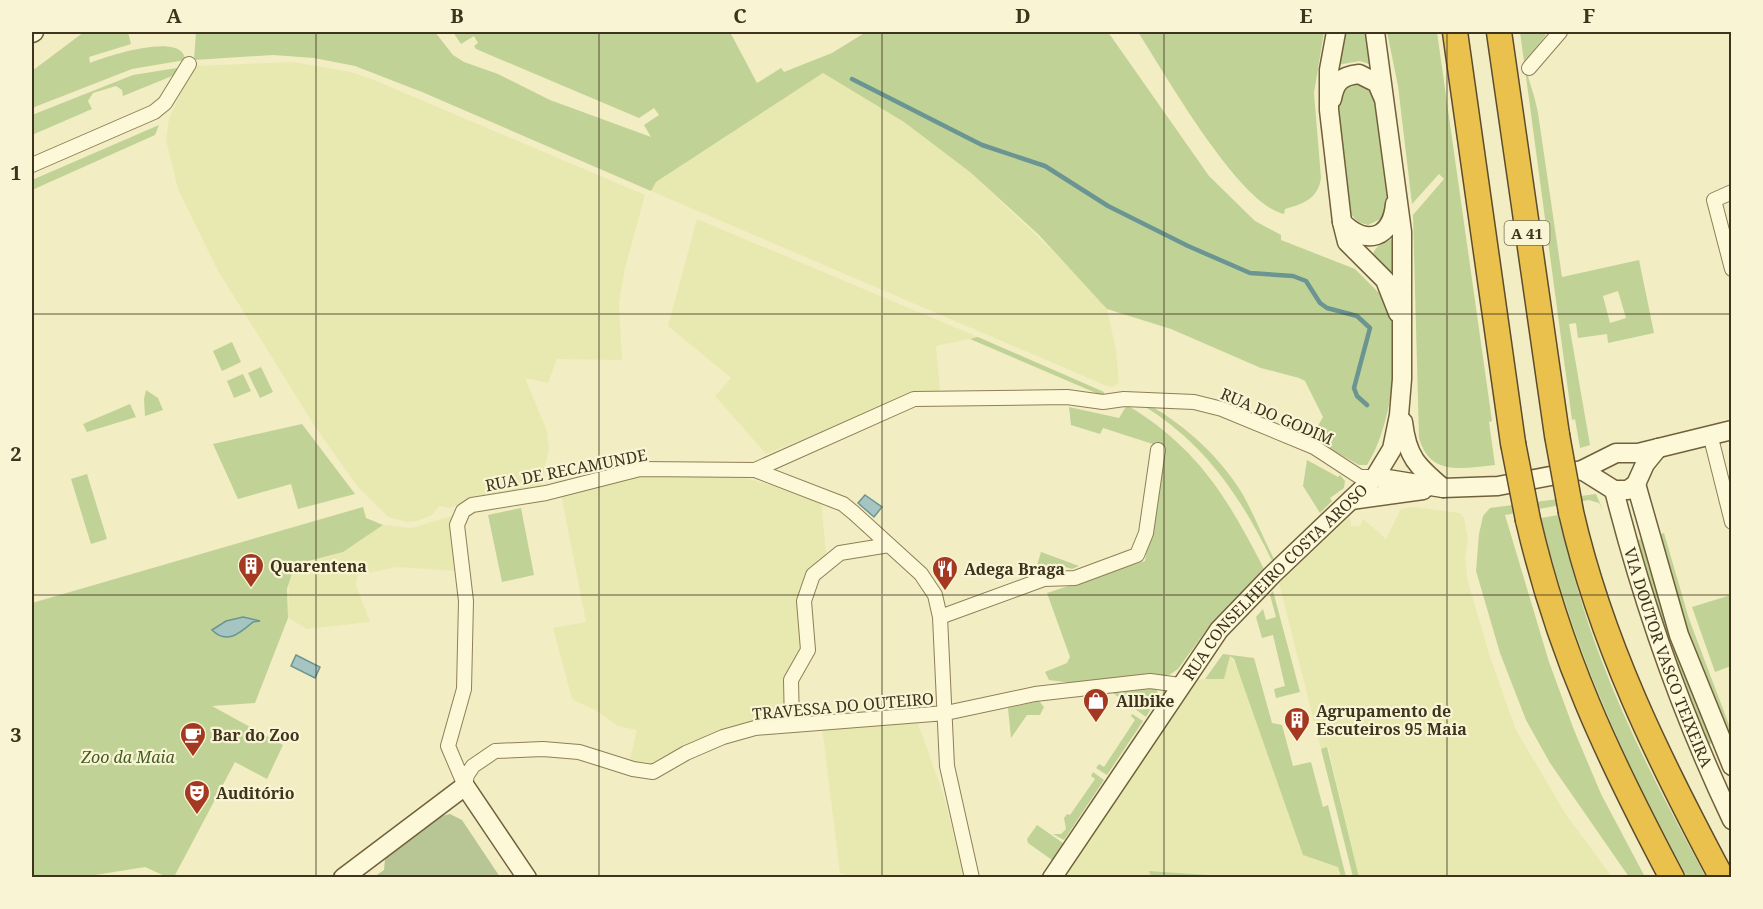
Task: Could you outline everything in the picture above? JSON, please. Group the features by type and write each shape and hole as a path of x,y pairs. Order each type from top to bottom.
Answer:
{"highway":[{"name":"A 41","path":"1455,32 1513,443 1528,520 1550,604 1579,686 1616,772 1672,878"},
{"name":"A 41","path":"1499,32 1557,435 1572,512 1592,590 1613,653 1661,762 1722,878"}],"main road":[{"name":"RUA CONSELHEIRO COSTA AROSO","path":"1336,32 1329,70 1329,110 1342,222 1347,242 1385,280 1397,306 1401,330"},
{"name":"RUA CONSELHEIRO COSTA AROSO","path":"1052,878 1204,651 1238,609 1375,477 1388,457 1396,436 1401,399 1402,232 1387,103 1375,32"},
{"name":"RUA CONSELHEIRO COSTA AROSO","path":"1329,110 1335,86 1339,80 1359,74 1377,83 1387,103"},
{"name":"RUA CONSELHEIRO COSTA AROSO","path":"1342,222 1350,230 1365,237 1384,231 1394,216 1396,193"},
{"path":"1401,399 1409,453 1420,468 1443,488"},
{"path":"1351,500 1380,494 1443,488 1490,487 1582,470 1616,453 1629,454 1731,430"},
{"path":"1582,470 1610,487 1628,490 1658,448"},
{"path":"1629,454 1638,462 1638,478"},
{"path":"1606,460 1602,472 1610,487"},
{"path":"1375,477 1443,488"},
{"name":"VIA DOUTOR VASCO TEIXEIRA","path":"1638,478 1679,635 1731,766"},
{"name":"VIA DOUTOR VASCO TEIXEIRA","path":"1610,487 1664,660 1731,820"},
{"path":"343,878 465,786 527,878"}],"street":[{"path":"1529,68 1560,32"},
{"path":"32,165 154,112 165,103 189,64"},
{"path":"1731,192 1714,200 1731,269"},
{"path":"1718,216 1731,209"},
{"name":"RUA DE RECAMUNDE","path":"465,786 448,746 464,689 466,601 457,525 463,510 472,505 546,493 640,469 755,470 914,399 1067,397 1103,402 1124,399"},
{"name":"RUA DO GODIM","path":"1124,399 1167,399 1222,409 1314,447 1360,477 1375,477"},
{"path":"1710,434 1731,522"},
{"path":"939,617 1044,579 1075,578 1137,555 1146,533 1158,450"},
{"path":"755,470 843,504 921,574 935,595 939,617 946,713 945,743 950,790 972,878"},
{"path":"792,724 789,691 792,675 808,650 804,598 813,575 840,553 889,545"},
{"name":"TRAVESSA DO OUTEIRO","path":"465,786 467,775 473,766 495,751 543,749 579,753 633,769 653,772 686,753 723,737 755,728 946,713 1035,694 1150,681 1180,685"}],"green space":[{"path":"84,32 128,32 131,44 89,57 90,63 127,51 159,46 172,47 181,52 185,60 132,69 32,108 32,71"},
{"path":"196,32 435,32 453,55 464,62 498,74 550,100 651,137 644,125 659,115 654,108 639,118 476,49 474,46 478,43 474,36 461,44 453,32 730,32 757,83 781,68 784,72 832,53 866,32 1108,32 1209,176 1255,221 1281,235 1281,240 1355,269 1378,292 1384,288 1390,307 1394,354 1393,378 1384,426 1367,465 1359,465 1311,438 1323,417 1305,381 1261,368 1171,329 1107,309 1039,235 970,172 904,122 823,73 656,182 651,191 422,92 355,66 314,58 273,55 194,60"},
{"path":"1138,32 1324,32 1314,93 1321,178 1313,196 1304,203 1285,209 1284,214 1266,205 1246,187 1204,135"},
{"path":"1343,32 1369,32 1372,65 1360,61 1337,65"},
{"path":"1387,32 1437,32 1492,421 1489,422 1495,465 1460,468 1439,464 1431,459 1424,450 1419,438 1413,215 1444,179 1439,174 1412,204 1398,86"},
{"path":"1520,32 1542,32 1546,35 1531,57 1527,72 1538,113 1562,277 1639,260 1654,333 1608,343 1607,334 1578,338 1576,323 1569,324 1590,445 1580,448 1575,419 1572,420","holes":["1618,291 1626,318 1610,323 1603,296"]},
{"path":"293,62 351,72 374,80 645,195 625,268 619,302 622,360 557,359 548,383 525,378 547,431 549,449 540,489 484,497 449,508 439,506 432,515 417,521 407,522 388,517 357,486 314,425 217,269 178,189 166,140 169,118 194,66"},
{"path":"183,67 177,74 123,96 122,90 116,86 93,93 88,101 92,109 32,135 32,115 133,75"},
{"path":"823,73 904,122 970,172 1078,275 1107,309 1116,350 1119,383 1112,387 1107,386 651,191 656,182"},
{"path":"1358,84 1364,85 1376,94 1389,201 1385,217 1368,225 1358,222 1350,213 1337,103 1344,89"},
{"path":"159,125 155,135 32,190 32,180"},
{"path":"697,219 978,337 936,346 940,392 914,394 766,454 715,396 731,378 668,326"},
{"path":"1394,238 1397,270 1388,272 1373,257 1380,245"},
{"path":"978,337 1104,392 1103,396 970,339"},
{"path":"232,342 241,362 222,371 213,351"},
{"path":"261,367 273,392 260,398 248,373"},
{"path":"243,374 251,391 234,398 227,381"},
{"path":"146,390 158,398 163,410 145,416"},
{"path":"130,404 136,417 87,432 83,424"},
{"path":"1127,405 1152,421 1173,439 1208,476 1237,519 1264,569 1207,629 1178,669 1169,675 1078,684 1049,680 1045,672 1067,663 1070,657 1047,593 1145,561 1162,447 1103,428 1100,434 1071,425 1069,407 1119,418"},
{"path":"1149,405 1188,432 1223,467 1242,493 1274,559 1272,561 1249,517 1221,476 1187,439 1147,408"},
{"path":"302,424 355,494 298,509 291,484 238,499 213,444"},
{"path":"1307,460 1338,477 1340,475 1345,481 1344,488 1330,498 1332,501 1320,513 1303,486"},
{"path":"87,474 107,539 91,544 71,479"},
{"path":"634,475 746,478 821,499 826,554 824,560 813,569 806,641 786,714 735,730 656,766 629,763 637,730 618,726 595,710 572,699 553,628 586,622 561,494"},
{"path":"1596,494 1603,511 1599,503 1589,500 1505,515 1549,662 1574,730 1601,794 1645,877 1629,877 1550,763 1526,720 1500,653 1476,571 1483,516 1490,508"},
{"name":"Zoo da Maia","path":"363,507 366,518 383,525 343,552 305,562 293,570 287,589 288,618 255,703 212,706 283,745 267,779 235,762 174,877 167,877 145,867 83,877 32,878 32,603"},
{"path":"1414,507 1460,513 1464,518 1468,540 1465,558 1468,582 1490,657 1516,730 1565,813 1612,877 1359,877 1328,747 1321,749 1279,583 1350,517 1351,526 1360,526 1363,519 1386,539 1401,509"},
{"path":"521,508 534,575 502,582 488,515"},
{"path":"1558,515 1583,606 1612,687 1650,770 1706,877 1687,877 1642,789 1602,703 1569,613 1541,518"},
{"path":"452,516 457,571 396,567 358,575 356,585 370,622 307,629 288,618 289,576 297,566 343,552 383,525 411,528"},
{"path":"1664,533 1689,619 1731,730 1731,734 1727,736 1689,637 1658,535"},
{"path":"1641,539 1673,643 1712,743 1707,745 1674,662 1636,541"},
{"path":"1041,552 1079,566 1072,569 1056,564 1035,572"},
{"path":"1273,591 1300,692 1276,698 1274,689 1285,686 1273,635 1262,638 1256,617 1263,609 1266,620 1276,617 1270,595"},
{"path":"1731,595 1731,666 1715,672 1692,607"},
{"path":"1223,654 1254,658 1272,723 1282,725 1293,766 1311,762 1323,807 1328,805 1346,877 1341,877 1338,867 1303,855 1234,659 1230,656 1224,679 1205,679"},
{"path":"1230,655 1341,877 1237,878 1150,871 1151,877 1063,878 1194,680 1224,678"},
{"path":"1155,687 1159,695 1146,717 1113,693 1113,691"},
{"path":"1039,701 1044,707 1040,715 1027,715 1011,738 1008,708"},
{"path":"1132,714 1143,721 1107,775 1096,768 1099,764 1104,767 1135,720"},
{"path":"917,721 943,793 964,877 856,878 840,873 822,727"},
{"path":"1327,747 1359,877 1353,877 1321,749"},
{"path":"1093,772 1104,780 1064,840 1053,834 1061,834 1066,829 1064,818 1067,814 1070,815 1095,779 1091,776"},
{"path":"450,814 462,820 500,877 374,877 384,870 385,859 441,816"},
{"path":"1037,825 1063,843 1052,860 1028,843 1027,839"},
{"path":"1149,871 1236,877 1151,877"}],"water":[{"path":"865,495 882,507 874,517 858,503"},
{"path":"243,617 260,621 253,622 228,637 223,637 212,630 226,621"},
{"path":"296,655 320,667 315,678 291,666"}],"waterway":[{"path":"852,79 982,145 1045,166 1108,206 1188,246 1250,273 1293,276 1306,281 1320,303 1327,308 1357,316 1370,328 1354,388 1357,396 1367,405"}],"place":[{"name":"Quarentena","path":"251,589"},
{"name":"Adega Braga","path":"945,592"},
{"name":"Allbike","path":"1096,724"},
{"name":"Agrupamento de Escuteiros 95 Maia","path":"1297,743"},
{"name":"Bar do Zoo","path":"193,758"},
{"name":"Auditório","path":"197,816"}]}
